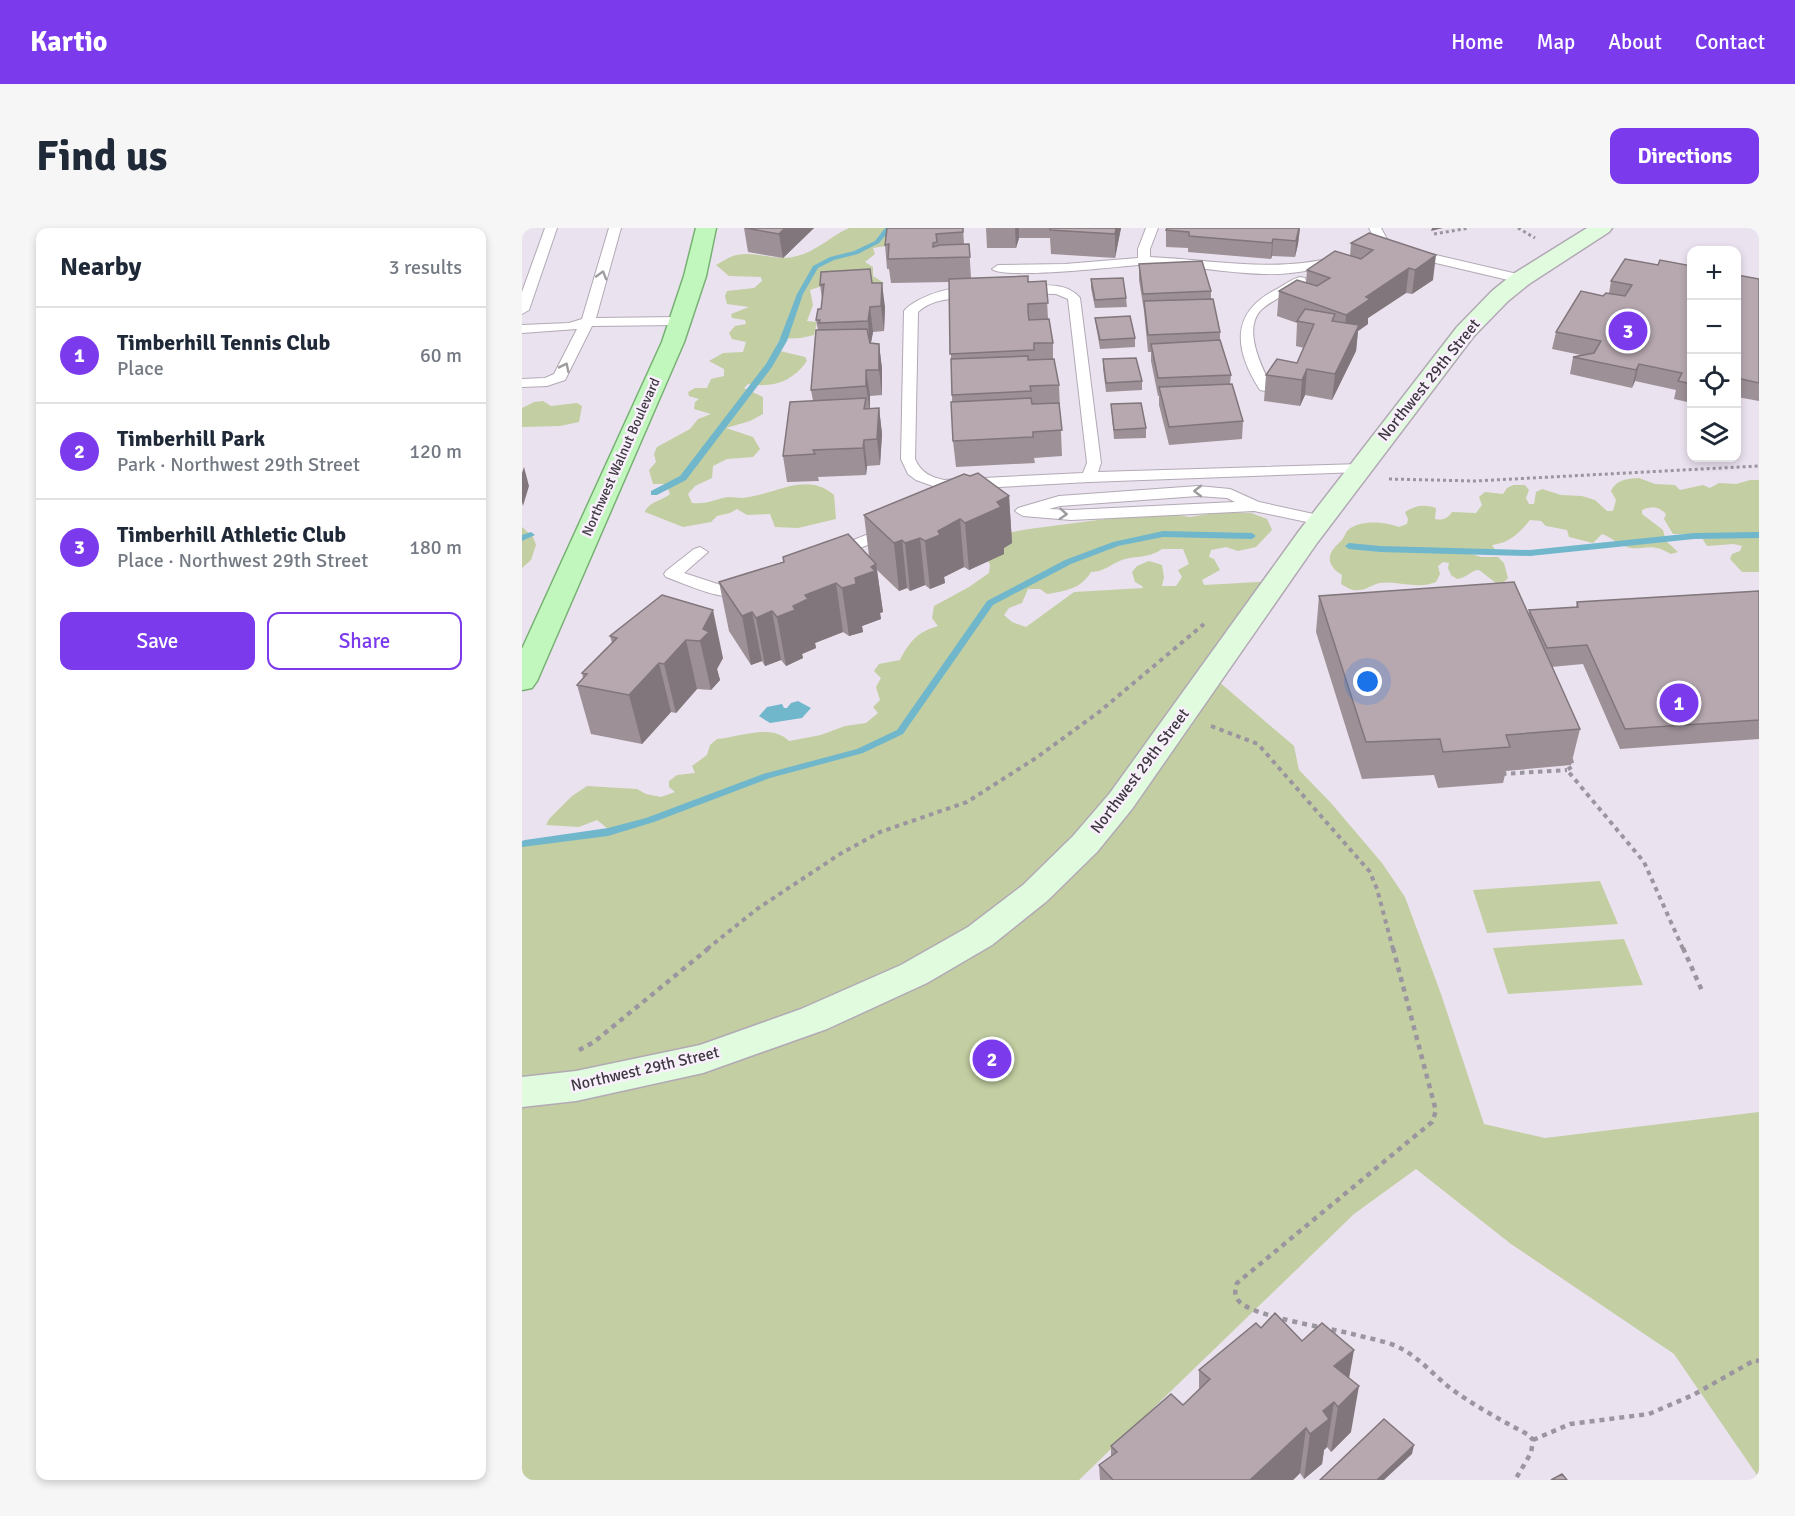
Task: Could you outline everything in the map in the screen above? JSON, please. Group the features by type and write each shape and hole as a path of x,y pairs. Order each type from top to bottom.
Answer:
{"main road":[{"name":"Northwest Walnut Boulevard","path":"522,681 680,321 695,276 706,228"}],"street":[{"name":"Northwest 29th Street","path":"522,1092 576,1086 703,1059 814,1019 914,974 971,942 1035,893 1085,844 1121,801 1320,520 1465,332 1500,296 1521,279 1602,228"}],"lane":[{"path":"522,310 551,228"},
{"path":"522,383 548,382 560,377 587,322 615,228"},
{"path":"1144,261 1144,249 1152,228"},
{"path":"1375,228 1382,241 1380,247"},
{"path":"1364,251 1380,247 1521,279"},
{"path":"998,269 1023,270 1144,261 1293,271 1318,267 1347,257"},
{"path":"1265,387 1255,369 1250,351 1247,328 1253,310 1318,267"},
{"path":"1089,477 1094,464 1074,298 1067,291 1057,289 947,294 930,298 918,304 911,311 908,459 912,471 923,479 944,485 1089,477 1358,471"},
{"path":"522,329 570,327 587,322 680,321"},
{"path":"1254,506 1071,515 1018,512 1059,501 1214,491 1230,494 1254,506 1320,520"},
{"path":"1127,496 1128,512"},
{"path":"821,559 909,524"},
{"path":"700,552 672,574 734,594 755,585"}],"path":[{"path":"1426,234 1449,233 1469,228"},
{"path":"1518,228 1536,238"},
{"path":"1358,471 1441,482 1759,466"},
{"path":"574,1052 594,1042 757,909 840,854 880,832 966,802 1036,758 1099,712 1204,624"},
{"path":"1184,711 1217,730 1258,744 1370,872 1377,889 1436,1111 1432,1122 1420,1133 1237,1283 1235,1291 1237,1299 1244,1305 1271,1317 1342,1331 1381,1341 1404,1350 1451,1388 1487,1413 1523,1430 1533,1440 1532,1453 1515,1480"},
{"path":"1502,774 1568,770 1573,766 1570,757"},
{"path":"1568,770 1644,862 1703,993"},
{"path":"1533,1440 1570,1424 1649,1414 1693,1395 1755,1360 1759,1361"}],"green space":[{"path":"849,228 926,228 906,243 873,248 875,254 865,262 873,267 873,276 884,283 880,287 822,286 810,290 813,305 807,321 817,322 814,335 780,339 776,346 780,351 805,357 807,361 795,374 781,382 766,385 748,384 744,388 763,397 763,414 750,421 726,428 753,437 760,449 753,457 727,459 713,466 712,478 695,486 688,494 692,503 702,503 726,497 754,496 801,484 812,485 823,488 834,495 836,519 798,528 775,527 770,514 747,515 737,509 717,516 711,522 683,527 645,512 649,506 670,494 666,484 653,484 649,470 656,462 654,454 657,447 690,429 698,419 711,414 694,409 695,402 699,399 689,396 688,392 695,388 707,388 711,379 724,376 724,369 709,361 723,353 743,352 746,342 732,339 729,333 735,326 746,324 745,320 732,318 731,314 749,307 727,304 725,296 727,291 754,288 762,281 761,277 729,276 716,265 744,254 790,258 811,251"},
{"path":"543,401 551,406 577,403 582,406 579,422 560,426 522,427 522,408 534,402"},
{"path":"1639,478 1655,484 1675,485 1680,490 1703,485 1710,488 1719,483 1736,484 1759,480 1759,572 1742,572 1730,559 1732,554 1740,551 1742,546 1734,544 1707,546 1702,538 1703,534 1673,534 1664,519 1666,514 1652,507 1642,510 1642,514 1663,530 1666,541 1678,552 1671,554 1651,547 1630,548 1602,534 1593,543 1569,537 1567,530 1546,526 1541,521 1530,520 1509,539 1492,545 1497,553 1470,550 1468,553 1481,557 1498,557 1504,563 1508,578 1504,582 1496,583 1479,570 1457,579 1451,575 1448,568 1449,563 1443,562 1438,566 1440,574 1436,582 1415,585 1387,582 1361,590 1353,590 1341,584 1342,575 1331,563 1332,551 1348,530 1366,523 1399,527 1407,524 1408,519 1405,512 1416,507 1436,508 1435,519 1438,520 1449,516 1452,512 1476,513 1482,505 1479,497 1485,492 1503,494 1513,485 1525,485 1529,490 1526,498 1529,504 1534,504 1536,492 1542,489 1561,495 1582,496 1595,500 1607,511 1613,511 1616,500 1611,491 1613,487 1623,480"},
{"path":"1222,512 1251,513 1267,519 1272,530 1256,547 1238,551 1226,547 1211,550 1209,557 1214,559 1220,570 1202,580 1204,585 1277,581 1211,675 1294,746 1299,770 1331,803 1382,863 1405,897 1441,994 1484,1124 1545,1138 1759,1112 1759,1478 1674,1354 1511,1244 1416,1169 1354,1214 1079,1480 522,1480 522,846 613,833 597,820 579,827 546,825 572,796 587,786 637,789 646,794 661,797 675,792 669,787 669,781 677,775 695,773 692,766 707,755 710,745 717,739 765,732 782,736 789,741 821,735 845,726 866,723 878,713 873,707 880,700 876,687 881,678 874,671 879,664 900,660 915,638 938,626 932,618 934,606 989,573 990,565 984,551 1007,533 1121,517 1173,514 1189,517","holes":["1162,549 1183,549 1189,564 1178,570 1182,577 1176,586 1162,586 1164,577 1162,565 1149,561 1137,566 1132,572 1135,582 1143,588 1074,592 1026,627 1012,622 1004,615 1009,608 1022,603 1028,589 1040,589 1047,594 1066,590 1077,586 1091,572 1104,569 1122,560 1152,554"]},
{"path":"522,527 533,537 536,545 531,560 522,568"},
{"path":"1600,881 1618,924 1487,933 1473,890"},
{"path":"1624,939 1643,985 1508,994 1493,948"}],"water":[{"path":"798,701 811,708 802,718 770,723 759,716 767,707 782,704 784,708 787,708 791,703"}],"building":[{"path":"745,228 785,228 779,234"},
{"path":"887,228 963,228 963,232 936,234 937,242 933,243 933,247 969,244 970,257 888,259 889,244 885,245"},
{"path":"1050,228 1116,228 1115,234 1050,230"},
{"path":"1167,228 1299,228 1296,241 1273,239 1272,243 1189,236 1189,232 1166,230"},
{"path":"1369,233 1436,255 1415,270 1409,268 1366,297 1370,299 1346,315 1279,291 1297,280 1317,286 1330,278 1307,270 1335,251 1361,259 1373,250 1351,243"},
{"path":"1625,259 1658,265 1660,260 1687,265 1687,383 1678,381 1682,373 1639,364 1636,370 1573,357 1594,353 1601,341 1556,332 1581,291 1603,296 1606,293 1625,296 1632,285 1611,281"},
{"path":"1202,261 1211,291 1143,294 1139,264"},
{"path":"870,269 872,283 882,283 881,306 870,307 868,321 819,323 820,320 816,320 818,309 821,309 824,284 820,285 821,272"},
{"path":"1028,276 1028,282 1046,281 1048,303 1028,304 1028,312 1029,320 1049,319 1053,343 1034,343 1034,350 950,354 949,279"},
{"path":"1741,276 1759,279 1759,383 1741,379"},
{"path":"1123,278 1126,298 1095,300 1091,279"},
{"path":"1213,299 1220,332 1148,335 1144,301"},
{"path":"1305,309 1335,314 1332,321 1359,325 1335,374 1307,369 1302,380 1266,375 1277,359 1297,363 1314,324 1297,321"},
{"path":"1130,316 1135,338 1100,340 1095,318"},
{"path":"867,329 870,343 879,344 879,370 866,370 866,386 811,390 816,330"},
{"path":"1220,340 1231,375 1158,378 1151,344"},
{"path":"1028,356 1028,360 1054,359 1059,385 1030,386 1031,391 952,395 951,359"},
{"path":"1136,358 1142,381 1106,383 1103,359"},
{"path":"1232,384 1243,421 1169,427 1159,387"},
{"path":"866,398 864,409 879,408 877,439 864,440 863,448 813,450 815,454 783,456 790,402"},
{"path":"1031,398 1032,404 1059,403 1062,430 1033,432 1033,437 953,441 951,402"},
{"path":"1141,403 1146,428 1114,430 1111,404"},
{"path":"978,473 1009,496 997,502 1001,507 965,523 960,519 938,531 940,535 925,541 920,538 905,543 902,540 894,543 864,515 964,474 970,476"},
{"path":"848,534 876,564 871,567 875,571 855,578 856,584 842,588 836,583 805,595 808,599 793,606 795,610 777,617 772,611 756,618 752,612 742,616 719,582 784,562 783,557"},
{"path":"1514,582 1580,729 1506,735 1510,747 1443,752 1440,739 1366,742 1319,596"},
{"path":"1759,591 1759,720 1625,729 1587,645 1547,648 1529,610 1578,607 1577,602"},
{"path":"662,595 713,610 703,629 709,632 700,641 686,640 664,664 659,663 629,695 577,685 587,674 582,673 617,638 610,636"},
{"path":"1275,1313 1302,1341 1322,1323 1354,1350 1334,1366 1359,1386 1338,1407 1334,1402 1323,1411 1329,1419 1310,1434 1306,1428 1250,1480 1113,1480 1099,1465 1117,1452 1111,1446 1171,1394 1183,1405 1210,1379 1199,1370 1256,1323 1261,1328"},
{"path":"1384,1419 1414,1445 1377,1480 1320,1480"},
{"path":"1562,1474 1567,1480 1551,1480"}],"waterway":[{"path":"654,493 683,478 769,365 783,341 800,294 815,267 832,258 856,253 877,242 889,228"},
{"path":"525,844 608,832 650,820 767,776 860,751 900,732 990,603 1068,562 1116,544 1163,534 1252,536"},
{"path":"522,538 531,535"},
{"path":"1349,546 1530,553 1694,536 1759,535"}],"place":[{"name":"Timberhill Athletic Club","path":"1628,331"},
{"name":"Timberhill Tennis Club","path":"1679,703"},
{"name":"Timberhill Park","path":"992,1059"}]}
